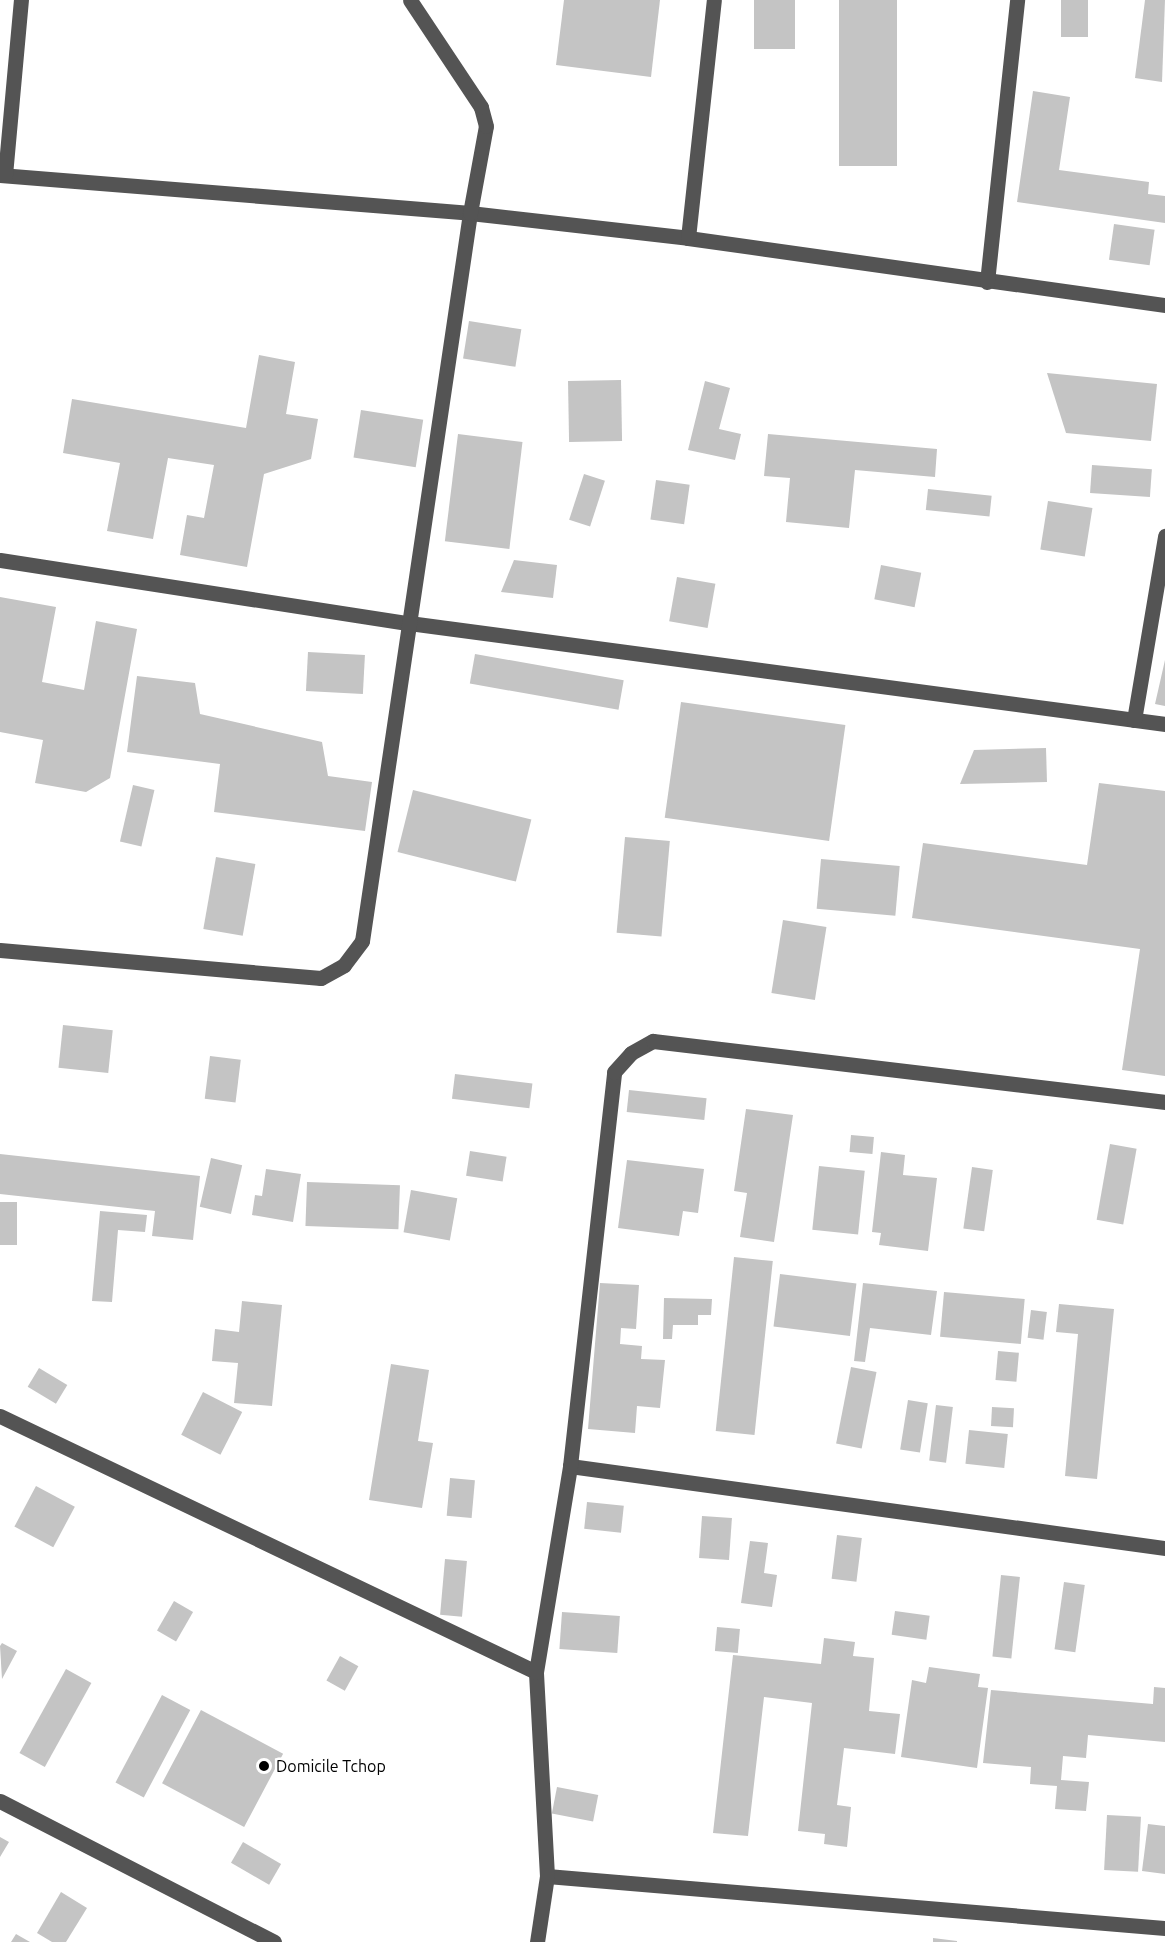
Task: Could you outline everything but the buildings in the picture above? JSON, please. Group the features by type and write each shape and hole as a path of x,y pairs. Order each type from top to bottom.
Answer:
{"street":[{"path":"21,0 2,175 470,213 688,238 987,282 1165,305"},
{"path":"0,950 321,978 344,965 362,941 470,213 486,126 481,107 411,0"},
{"path":"688,238 714,0"},
{"path":"987,282 1017,0"},
{"path":"1134,720 1165,536"},
{"path":"0,560 409,623 1165,724"},
{"path":"537,1942 547,1876 536,1672 570,1466 614,1072 631,1053 653,1041 1165,1102"},
{"path":"0,1416 536,1672"},
{"path":"570,1466 1165,1548"},
{"path":"0,1801 274,1942"},
{"path":"547,1876 1165,1928"}],"place":[{"name":"Domicile Tchop","path":"264,1766"}]}
